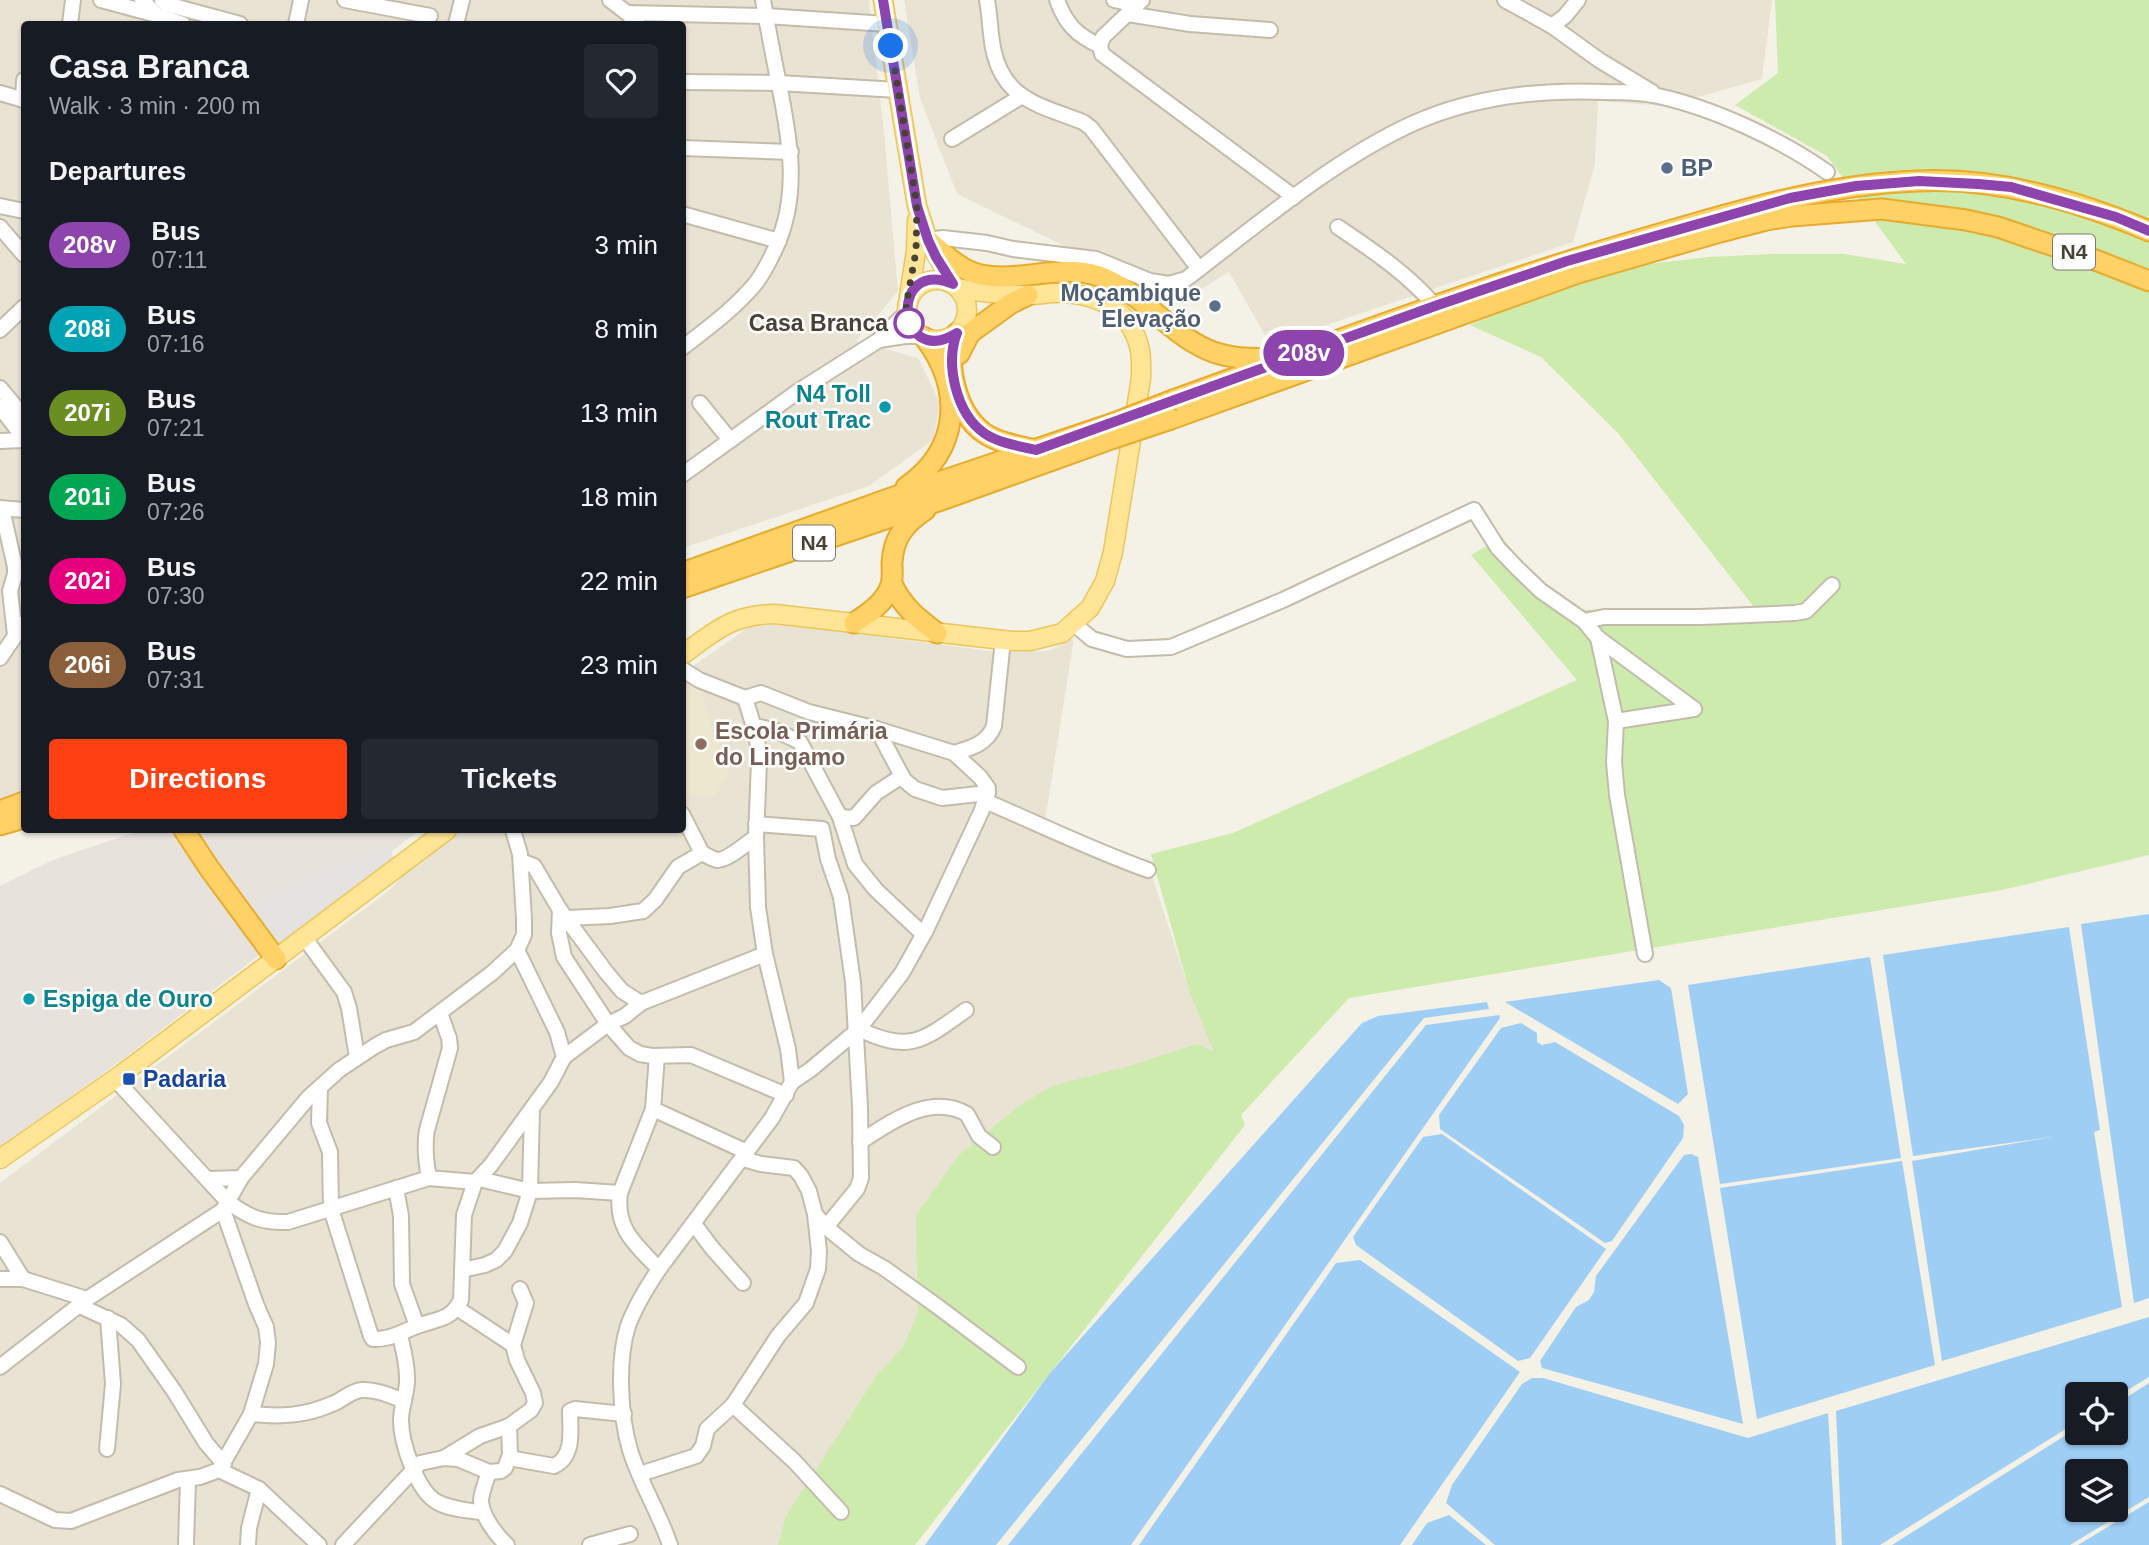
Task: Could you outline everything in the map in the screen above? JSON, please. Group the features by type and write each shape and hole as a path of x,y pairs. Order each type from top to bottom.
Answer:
{"highway":[{"name":"N4","path":"1172,410 1297,356 1435,306 1567,261 1790,198 1856,186 1919,181 2011,187 2116,217 2149,231"},
{"name":"N4","path":"686,587 947,498 1114,430 1172,410 1578,273 1766,220 1882,209 1966,220 1998,226 2149,281"},
{"path":"922,246 980,275 1083,272 1102,277 1131,292 1184,335 1206,349 1232,357 1257,359 1297,356"},
{"path":"955,384 957,358 970,333 1010,304 1028,295"},
{"path":"960,330 952,351 959,399 981,432 994,439 1036,450"},
{"path":"891,498 922,477 932,466 945,444 949,429 952,405 950,393 936,352 923,337"},
{"name":"N4","path":"686,572 891,498 1036,450 1114,430"},
{"path":"854,624 880,604 891,584 892,559 898,535 912,518 947,498"},
{"path":"891,584 907,609 937,633"},
{"path":"0,811 21,803"},
{"path":"0,824 21,817"},
{"path":"186,833 276,959"}],"main road":[{"path":"883,0 922,246 907,306 909,323 923,337 942,340 986,310 1028,295"},
{"path":"922,246 936,257 967,302 967,311 960,330"},
{"path":"686,652 734,620 775,614 1030,641 1062,633 1090,608 1099,594 1113,552 1141,378 1140,349 1134,332 1122,314 1101,302 1066,293 988,293 955,286 938,279 923,283 911,293 907,306"},
{"path":"0,1159 115,1079 443,833"}],"street":[{"path":"70,21 73,0"},
{"path":"101,0 174,21"},
{"path":"142,0 157,15"},
{"path":"162,0 166,4 229,21"},
{"path":"297,21 301,0"},
{"path":"345,0 430,16"},
{"path":"457,21 462,0"},
{"path":"610,0 635,21"},
{"path":"686,345 731,309 756,282 779,241 790,202 791,152 787,122 763,0"},
{"path":"987,0 998,70 1007,85 1022,96 1091,128 1199,269"},
{"path":"1057,0 1071,27 1082,38 1100,46"},
{"path":"1114,0 1189,24 1270,30"},
{"path":"1505,0 1552,26 1599,60 1656,95"},
{"path":"1552,26 1565,16 1578,0"},
{"path":"1136,6 1103,37 1100,46 1102,54 1294,197"},
{"path":"627,13 766,16 887,24"},
{"path":"686,82 779,83 898,90"},
{"path":"922,246 943,238 1080,256 1097,259 1150,281 1169,284 1186,279 1294,197 1362,150 1412,124 1454,106 1494,97 1546,92 1656,95 1679,101 1765,136 1827,172"},
{"path":"0,93 21,99"},
{"path":"952,139 1022,96"},
{"path":"686,148 791,152"},
{"path":"0,206 21,211"},
{"path":"686,215 779,241"},
{"path":"1338,227 1420,288 1435,306"},
{"path":"0,228 21,251"},
{"path":"686,472 797,392 879,340 907,306"},
{"path":"0,330 21,310"},
{"path":"879,340 905,336 923,337"},
{"path":"0,388 21,413"},
{"path":"700,403 730,440"},
{"path":"0,407 21,435"},
{"path":"0,441 21,439"},
{"path":"10,642 10,591 15,567 1,508 21,510"},
{"path":"1074,624 1092,639 1126,649 1171,647 1283,600 1474,510 1498,548 1541,591 1584,621 1598,638 1694,709 1616,721"},
{"path":"1584,621 1604,617 1795,613 1806,611 1832,585"},
{"path":"1598,638 1616,721 1614,762 1617,795 1645,954"},
{"path":"954,754 980,745 992,733 1003,640"},
{"path":"670,1545 630,1449 621,1383 622,1352 628,1326 643,1294 659,1269 772,1118 789,1088 857,1030 902,973 982,810 988,788 980,777 954,754 877,729 809,712 761,693 745,698 699,680 686,672"},
{"path":"745,698 755,726 759,762 756,831 758,907 765,954 788,1049 789,1088"},
{"path":"755,726 777,731 800,742 840,817 855,864 865,878 923,934"},
{"path":"877,729 902,776 915,789 942,798 986,797 1087,847 1148,870"},
{"path":"840,817 854,818 876,793 902,776"},
{"path":"686,822 702,853 717,860 722,860 756,831 819,828 823,831 828,859 841,897 853,982 860,1142 860,1184 826,1227"},
{"path":"0,1367 84,1302 225,1206 241,1178 286,1122 308,1098 357,1057 386,1040 414,1032 517,950 524,935 521,862 514,833"},
{"path":"564,914 610,916 643,911 655,900 678,867 702,853"},
{"path":"521,862 534,866 564,914 606,972 622,991 641,1003"},
{"path":"564,914 559,933 565,957 608,1024 629,1048 640,1054 657,1056 691,1055 789,1088"},
{"path":"304,937 344,992 357,1057"},
{"path":"517,950 557,1032 564,1057"},
{"path":"320,1088 319,1123 330,1152 331,1209 371,1336 373,1339 380,1339 400,1335 447,1316 457,1308 461,1300 464,1215 477,1181 551,1082 564,1057 641,1003 765,954"},
{"path":"857,1030 898,1043 916,1041 933,1035 967,1010"},
{"path":"429,1178 425,1141 450,1048 440,1013"},
{"path":"657,1056 653,1109 620,1193 619,1215 633,1242 659,1269"},
{"path":"0,1494 55,1520 71,1521 178,1480 200,1477 222,1467 251,1414 266,1364 266,1327 225,1206 208,1179 115,1079"},
{"path":"461,1270 496,1260 505,1251 520,1223 530,1191 532,1108"},
{"path":"860,1142 907,1113 921,1109 950,1108 967,1114 979,1136 993,1147"},
{"path":"640,1474 696,1456 703,1446 707,1429 733,1405 778,1336 806,1303 818,1269 819,1251 815,1214 809,1191 794,1168 761,1164 717,1137 653,1109"},
{"path":"208,1179 241,1178"},
{"path":"225,1206 270,1223 288,1222 429,1178 477,1181 530,1191 620,1193"},
{"path":"396,1188 401,1216 402,1284 417,1326"},
{"path":"815,1214 826,1227 859,1254 927,1298 1018,1367"},
{"path":"694,1224 743,1283"},
{"path":"0,1242 23,1279"},
{"path":"0,1279 23,1279 84,1302 121,1325 147,1351 222,1467 258,1489 319,1545"},
{"path":"444,1458 480,1436 509,1426 531,1410 535,1403 513,1345 526,1303 520,1289"},
{"path":"457,1308 513,1345"},
{"path":"107,1449 113,1384 108,1318"},
{"path":"400,1335 407,1377 401,1418 402,1430 413,1468 428,1495 436,1502 448,1507 484,1513"},
{"path":"251,1414 288,1417 335,1404 351,1392 363,1390 404,1401"},
{"path":"733,1405 794,1461 842,1512"},
{"path":"509,1458 554,1466 564,1460 568,1453 570,1411 575,1409 624,1414"},
{"path":"344,1545 419,1463 444,1458 458,1459 489,1472 501,1471 509,1458 509,1426"},
{"path":"489,1472 481,1498 484,1513 507,1545"},
{"path":"186,1545 188,1479"},
{"path":"248,1545 258,1489"},
{"path":"590,1545 630,1534"}],"shaded area":[{"path":"0,0 869,0 898,291 856,341 918,358 940,403 933,440 869,486 686,547 686,21 21,21 21,799 0,807"},
{"path":"904,0 1772,0 1762,79 1666,106 1598,101 1595,164 1573,242 1270,344 1229,272 1180,302 957,194 920,98"},
{"path":"782,624 998,652 1048,651 1074,638 1045,821 1150,869 1189,990 1226,1055 900,1545 0,1545 0,1183 391,889 416,860 454,833 686,833 686,671 749,627"},
{"name":"Escola Primária do Lingamo","path":"686,686 701,688 713,736 715,735 723,752 728,773 714,796 686,795"},
{"path":"132,833 416,833 281,934 257,957 123,1059 0,1147 0,886 53,860"},
{"path":"388,844 394,859 278,949 247,907"}],"green space":[{"path":"1775,0 2149,0 2149,855 2002,890 1349,998 1241,1115 1245,1125 915,1545 778,1545 786,1516 877,1375 903,1347 918,1312 916,1215 959,1155 1023,1103 1055,1085 1122,1068 1197,1044 1214,1052 1189,990 1151,854 1233,833 1577,680 1471,555 1502,537 1526,569 1583,610 1754,607 1618,433 1541,357 1470,325 1571,284 1633,266 1708,257 1773,254 1844,254 1906,264 1827,156 1735,105 1778,73"}],"water":[{"path":"2149,914 2149,1298 2134,1303 2081,924"},
{"path":"2069,927 2100,1130 2094,1132 2122,1307 1942,1361 1912,1161 2052,1137 1913,1156 1883,955"},
{"path":"1870,957 1901,1158 1720,1184 1688,985"},
{"path":"1659,980 1671,988 1688,1094 1678,1104 1505,1002"},
{"path":"1487,1002 1489,1009 1424,1018 996,1545 925,1545 1050,1373 1362,1023 1378,1016"},
{"path":"1499,1015 1500,1018 1131,1545 1008,1545 1426,1025"},
{"path":"1521,1023 1537,1033 1537,1042 1542,1045 1555,1042 1679,1116 1684,1125 1683,1138 1612,1241 1605,1243 1440,1129 1439,1115 1501,1028"},
{"path":"1442,1134 1606,1249 1530,1358 1518,1361 1356,1245 1353,1237 1423,1137"},
{"path":"1684,1155 1698,1157 1743,1424 1542,1368 1540,1361 1576,1307 1589,1300 1594,1292 1596,1276"},
{"path":"1902,1161 1935,1365 1757,1419 1720,1188"},
{"path":"1360,1260 1520,1372 1400,1545 1139,1545 1336,1263"},
{"path":"2149,1317 2149,1377 2128,1390 2128,1382 2065,1382 2065,1429 1880,1545 1842,1545 1836,1411"},
{"path":"1532,1378 1543,1378 1748,1438 1828,1413 1836,1545 1495,1545 1446,1503 1452,1485 1522,1384"},
{"path":"2149,1383 2149,1497 2128,1510 2128,1459 2065,1459 2065,1522 2108,1522 2070,1545 1892,1545 2065,1436 2065,1445 2128,1445 2128,1396"},
{"path":"2149,1502 2149,1545 2078,1545 2116,1522 2128,1522 2128,1515"},
{"path":"1449,1515 1486,1545 1412,1545 1427,1523"}],"bus line":[{"name":"208v","path":"883,0 917,206 928,240 953,284 938,279 916,287 906,306 909,323 921,336 934,340 942,340 957,333 952,351 955,384 966,412 981,432 994,439 1036,450 1567,261 1790,198 1856,186 1919,181 2011,187 2116,217 2149,231"}],"place":[{"name":"BP","path":"1667,168"},
{"name":"Moçambique Elevação","path":"1215,306"},
{"name":"Casa Branca","path":"909,323"},
{"name":"N4 Toll Rout Trac","path":"885,407"},
{"name":"Escola Primária do Lingamo","path":"701,744"},
{"name":"Espiga de Ouro","path":"29,999"},
{"name":"Padaria","path":"129,1079"}],"route":[{"path":"891,46 917,206 916,251 906,306 909,323"}]}
